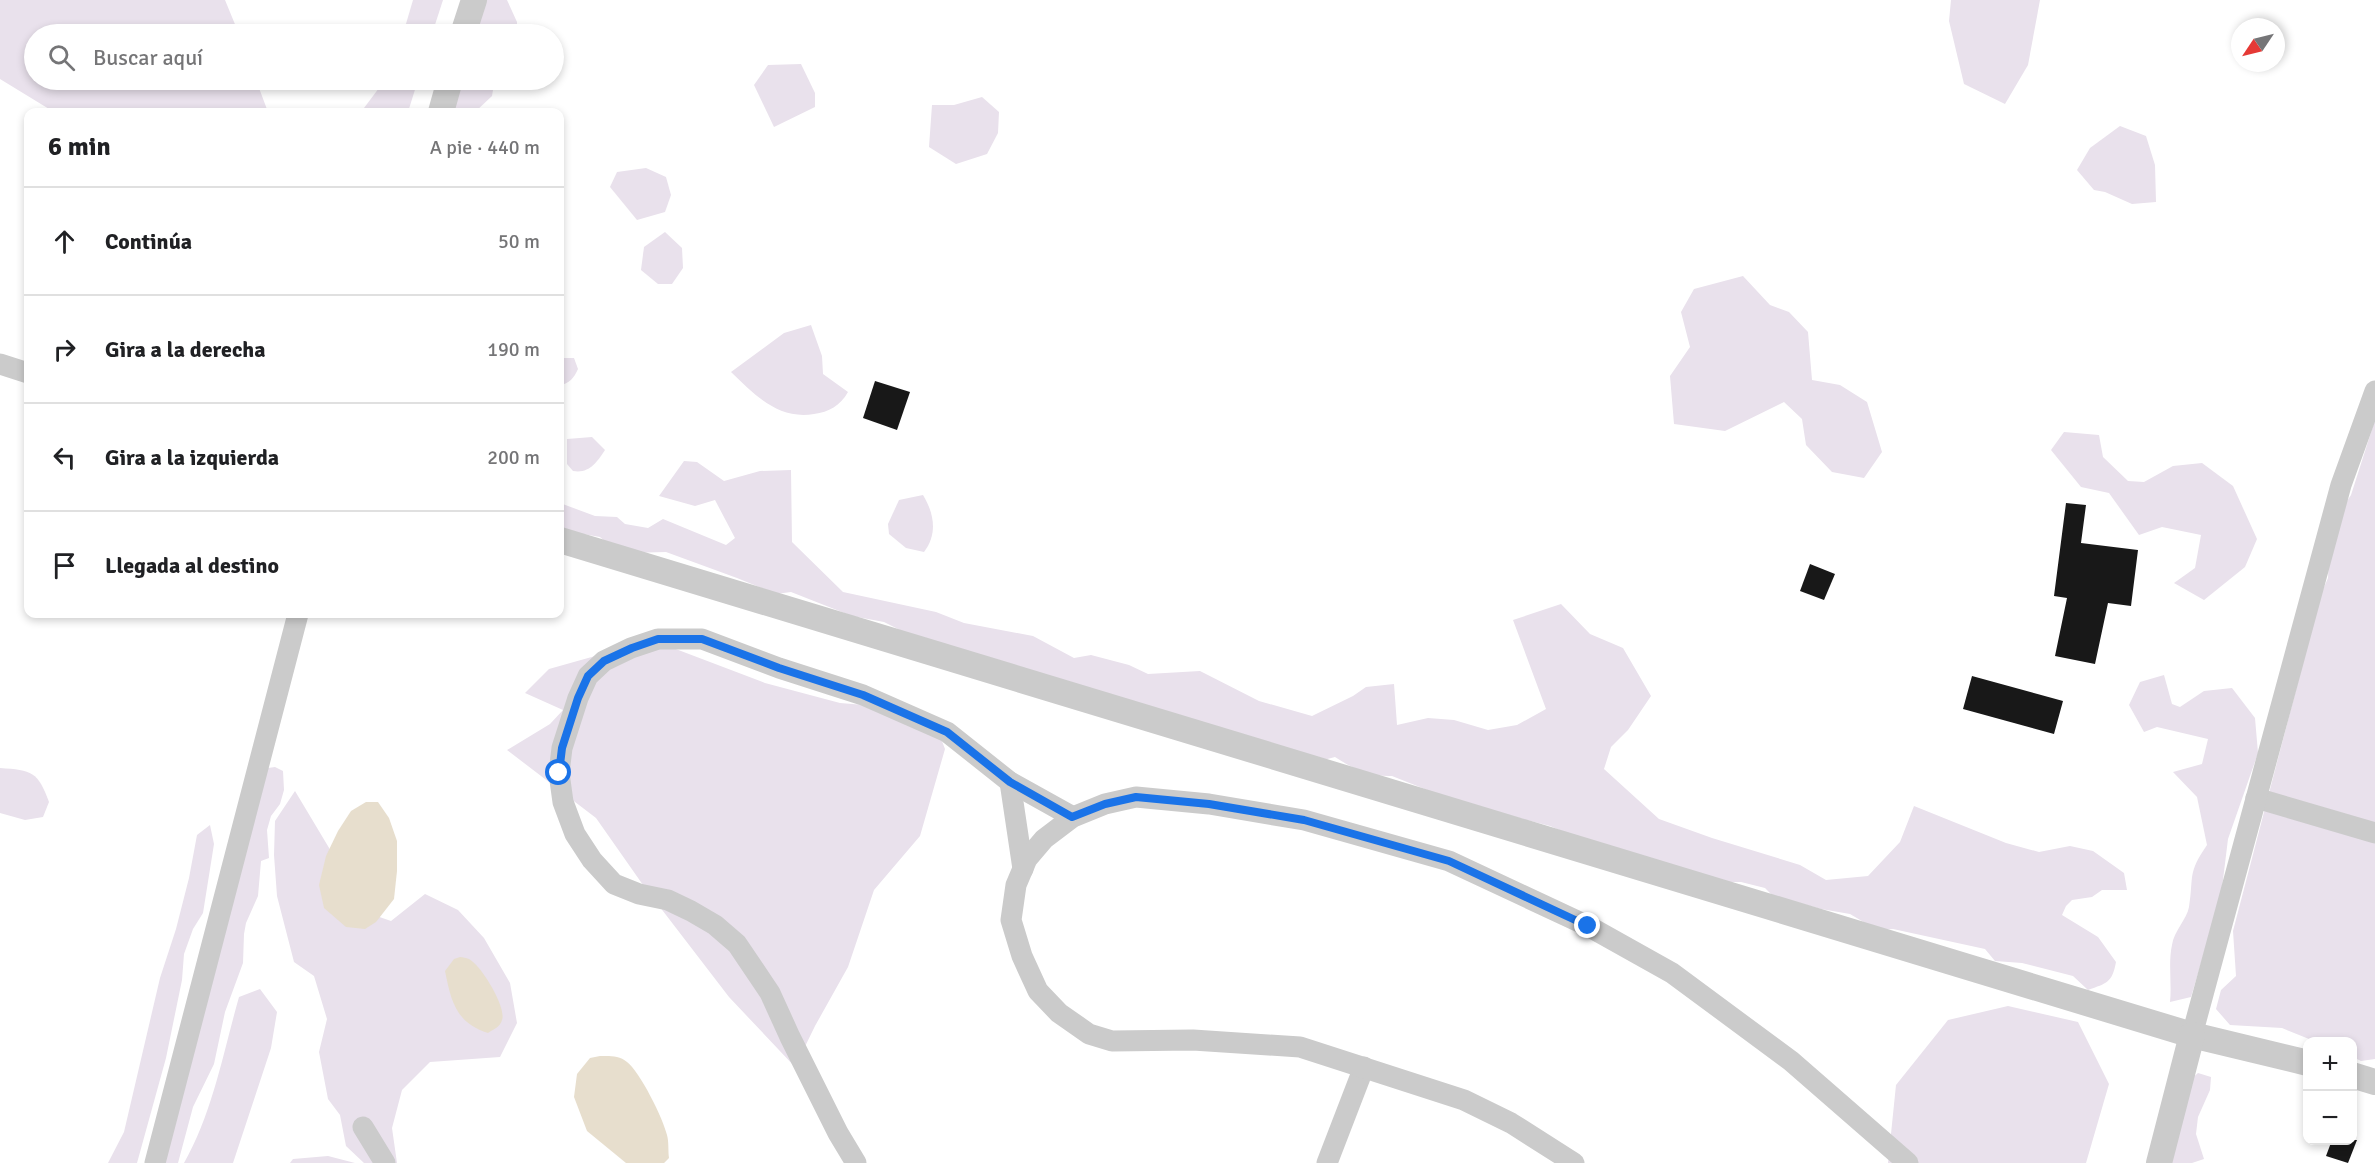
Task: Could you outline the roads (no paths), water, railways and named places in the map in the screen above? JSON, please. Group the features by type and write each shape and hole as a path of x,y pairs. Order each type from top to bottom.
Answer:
{"street":[{"path":"466,24 474,0"},
{"path":"442,108 447,90"},
{"path":"0,364 24,372"},
{"path":"2159,1163 2341,485 2375,391"},
{"path":"564,541 2192,1035 2303,1063"},
{"path":"155,1163 297,618"},
{"path":"856,1163 822,1101 770,993 736,944 715,925 669,900 639,894 614,884 592,860 575,834 563,802 559,773 562,748 578,698 588,676 604,661 658,639 702,639 779,668 863,695 947,732 1010,782 1072,817"},
{"path":"1010,782 1023,869"},
{"path":"1574,1163 1511,1123 1464,1100 1300,1047 1193,1040 1112,1041 1089,1034 1059,1013 1038,991 1022,956 1011,920 1016,885 1027,859 1044,839 1072,817 1105,804 1136,797 1209,804 1304,820 1449,861 1588,926 1671,973 1791,1060 1908,1163"},
{"path":"2256,798 2375,833"},
{"path":"1328,1163 1364,1067"},
{"path":"2357,1077 2375,1082"},
{"path":"363,1127 386,1163"}]}
